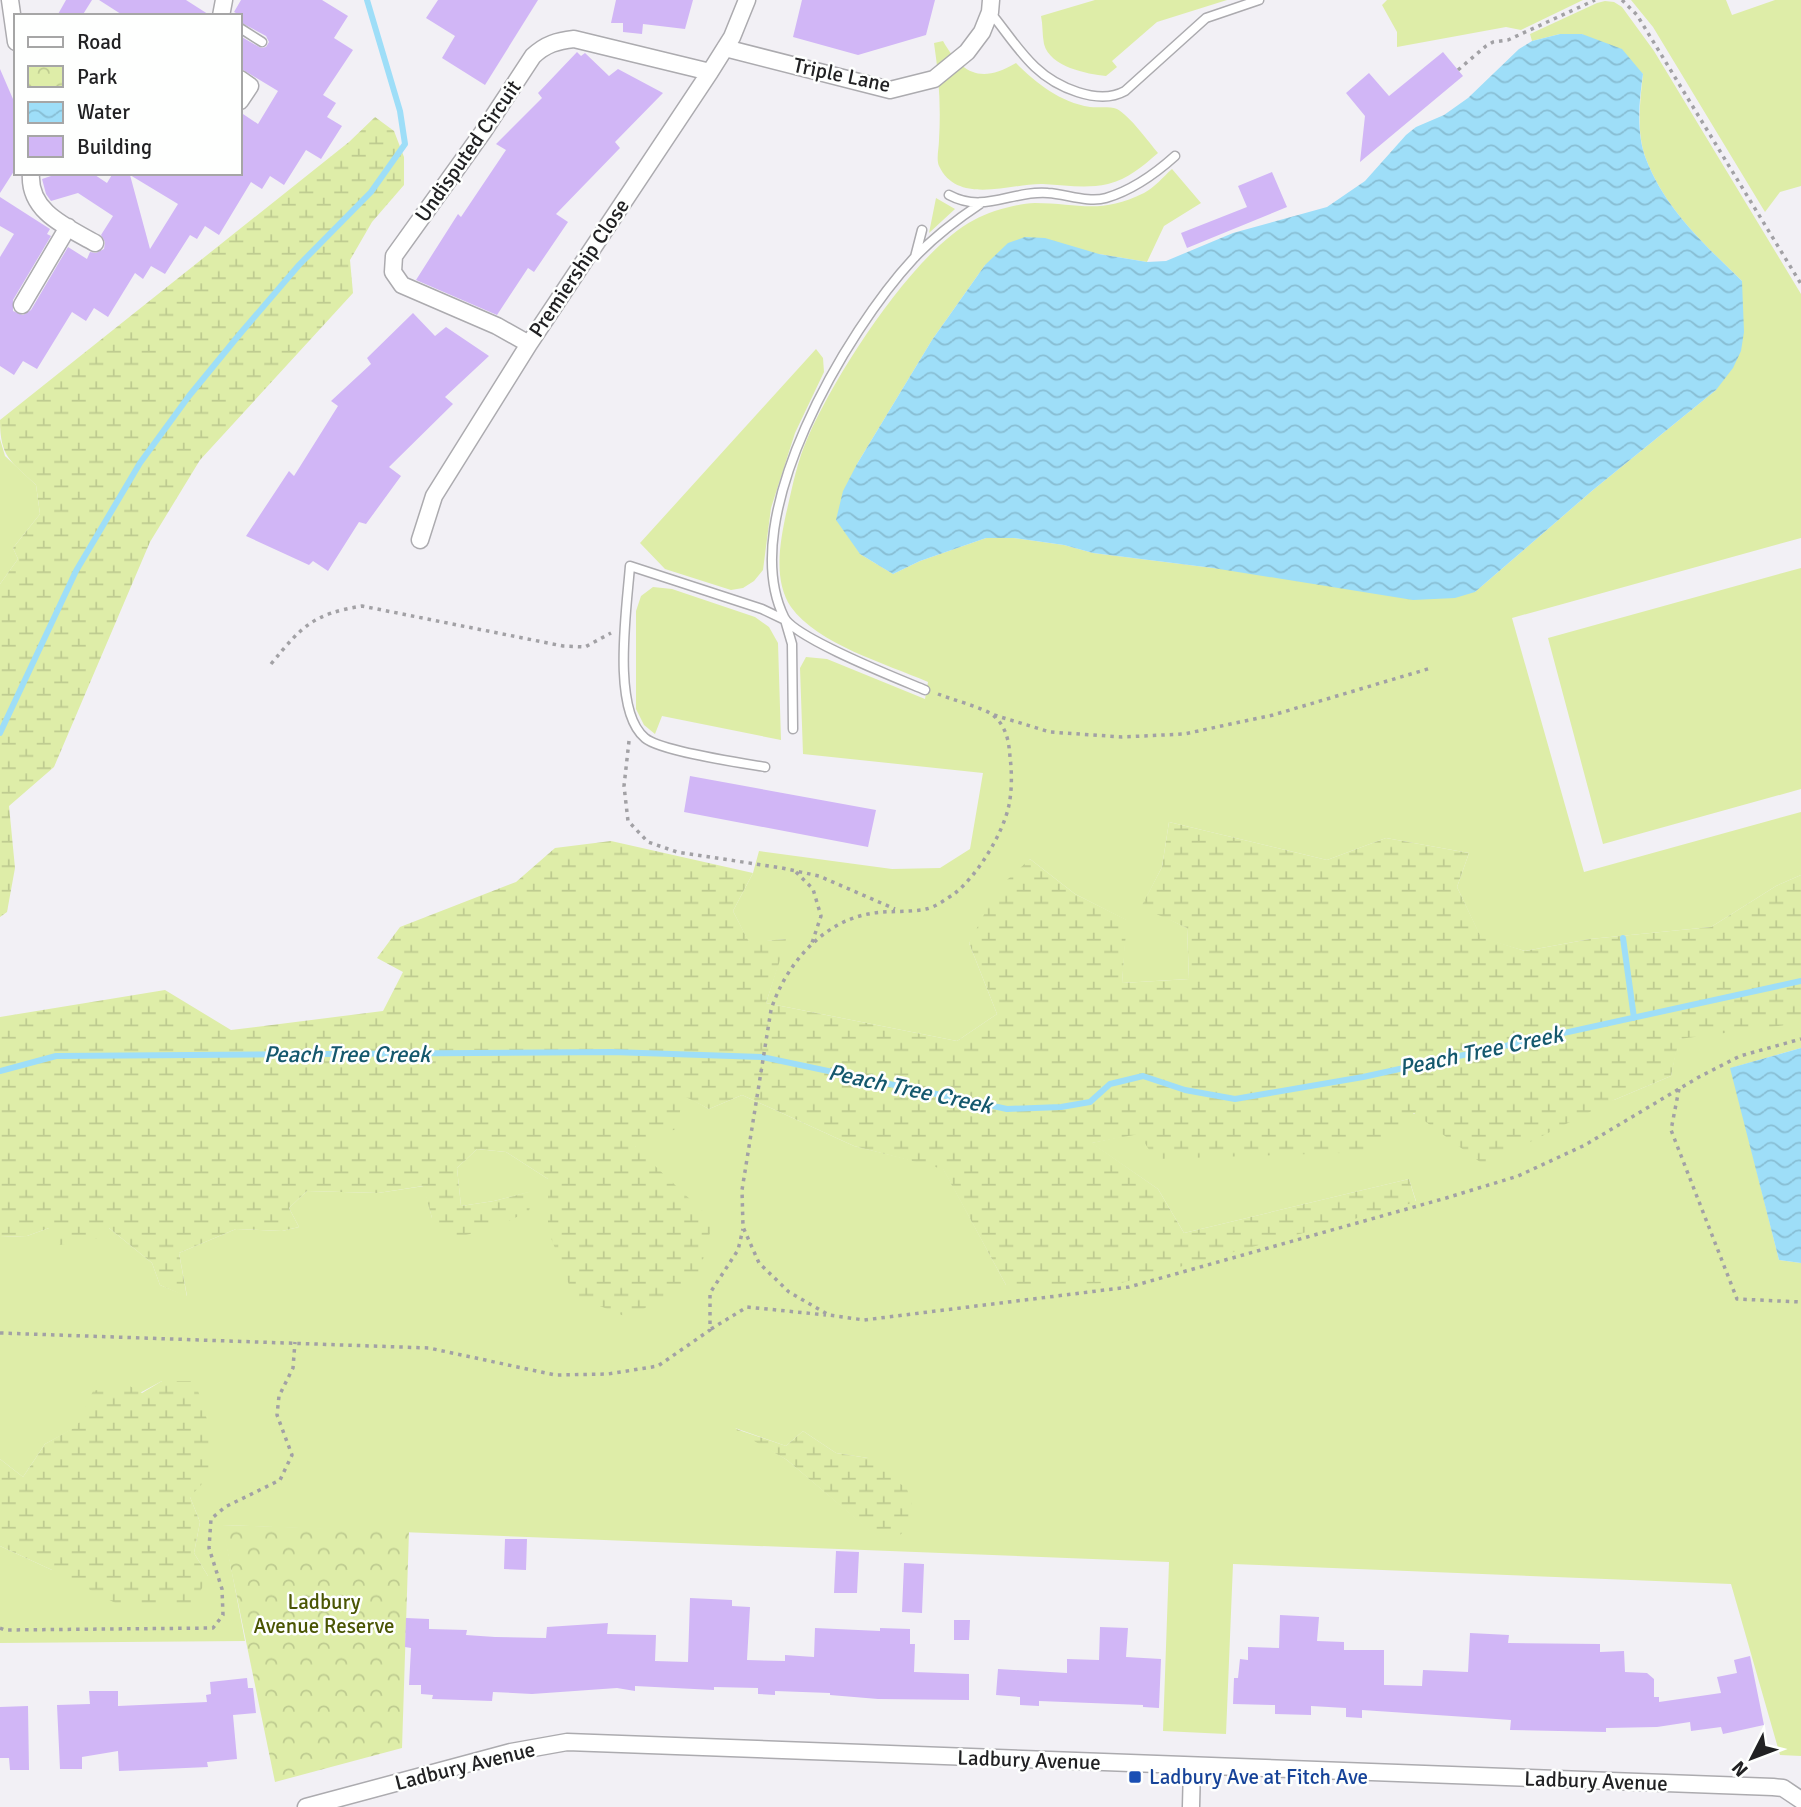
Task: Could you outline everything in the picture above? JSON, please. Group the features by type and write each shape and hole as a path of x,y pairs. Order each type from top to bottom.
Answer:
{"street":[{"path":"10,0 14,28"},
{"name":"Premiership Close","path":"419,540 434,496 529,344 710,72 725,48 747,0"},
{"name":"Triple Lane","path":"725,48 890,90 934,79 967,52 982,32 990,6"},
{"name":"Undisputed Circuit","path":"529,344 497,326 402,285 393,272 394,256 483,132 533,56 542,47 573,39 710,72"},
{"path":"242,80 250,86 242,98"},
{"path":"32,175 32,190 36,200 50,216 95,243"},
{"path":"22,305 68,228"},
{"name":"Ladbury Avenue","path":"306,1807 511,1752 567,1742 1773,1787 1783,1788 1800,1799"},
{"path":"1191,1807 1192,1766"}],"lane":[{"path":"990,6 1038,70 1078,92 1115,96 1125,91 1206,18 1259,0"},
{"path":"242,29 262,42"},
{"path":"793,729 792,645 774,584 772,549 780,504 798,445 818,400 844,354 882,297 915,257 952,223 980,204 1046,192 1104,198 1133,187 1175,156"},
{"path":"949,195 960,201 980,204"},
{"path":"915,257 922,230"},
{"path":"765,767 673,749 646,739 631,721 625,696 624,645 630,566 762,609 785,620 817,642 925,690"}],"path":[{"path":"1458,70 1493,42 1508,40 1594,0"},
{"path":"1622,0 1637,15 1801,284"},
{"path":"271,664 311,621 335,610 362,606 563,646 585,647 609,635 626,620"},
{"path":"925,690 1050,732 1122,737 1184,734 1273,715 1431,668"},
{"path":"710,1330 710,1293 738,1251 743,1227 742,1190 776,993 792,965 840,922 867,914 928,909 955,893 977,868 996,839 1009,805 1009,737 992,714"},
{"path":"631,721 624,786 628,821 648,842 677,852 819,876 897,910"},
{"path":"795,871 813,889 821,916 812,945"},
{"path":"0,1333 429,1348 555,1375 608,1374 659,1366 747,1307 864,1320 1129,1287 1518,1176 1585,1145 1741,1056 1801,1040"},
{"path":"1679,1089 1671,1130 1738,1299 1801,1302"},
{"path":"743,1227 759,1263 789,1292 828,1315"},
{"path":"0,1628 213,1628 223,1615 222,1589 209,1548 211,1519 225,1507 280,1480 292,1455 277,1415 279,1396 293,1368 295,1342"}],"green space":[{"path":"1095,0 1227,0 1157,22 1112,61 1117,67 1106,76 1061,64 1048,52 1043,40 1041,16"},
{"path":"1387,0 1583,0 1521,30 1506,27 1397,47 1397,32 1382,5"},
{"path":"1631,0 1726,0 1732,15 1775,0 1801,0 1801,186 1780,192 1765,212 1653,27"},
{"path":"1605,1 1622,7 1654,51 1801,294 1801,538 1512,618 1584,872 1801,812 1801,875 1776,886 1711,927 1590,939 1525,951 1481,938 1457,887 1469,853 1386,838 1327,860 1169,822 1162,867 1142,906 1187,928 1189,979 1122,983 1126,920 1075,894 1030,859 969,943 997,1014 957,1041 766,1003 786,939 749,943 733,911 753,873 759,851 892,869 940,868 970,849 983,773 803,754 800,668 806,657 827,659 925,699 928,682 854,652 818,632 791,607 785,597 780,574 780,549 786,514 808,437 856,350 902,286 950,236 974,220 1003,208 1035,203 1089,206 1114,204 1148,191 1172,169 1201,203 1164,226 1147,262 1099,254 985,265 932,340 857,464 860,554 893,574 920,561 986,538 1014,538 1064,545 1093,553 1213,568 1475,592 1593,490 1716,390 1742,281 1687,225 1654,177 1641,139 1643,74 1582,34 1560,34 1532,41 1530,34"},
{"path":"943,41 965,68 974,72 992,73 1016,63 1041,85 1069,101 1090,107 1117,109 1133,123 1158,153 1129,175 1100,185 1043,184 986,190 959,186 948,178 938,160 940,104 934,43"},
{"path":"375,117 394,131 404,157 404,185 372,222 350,260 353,293 200,460 150,542 54,767 9,806 15,868 7,912 0,917 0,584 18,559 13,548 40,514 36,485 14,464 5,451 0,420 349,142"},
{"path":"936,198 955,209 929,233"},
{"path":"816,349 823,358 824,372 795,433 771,508 763,570 754,581 743,588 731,590 665,569 640,543"},
{"path":"0,439 5,456 36,485 40,514 13,548 18,559 0,584"},
{"path":"1801,568 1801,789 1603,844 1548,638"},
{"path":"653,587 672,589 755,617 769,627 778,643 781,740 662,716 655,734 644,725 636,709 636,611 641,596"},
{"path":"1169,822 1327,860 1386,838 1469,853 1457,887 1481,937 1525,951 1590,939 1711,927 1776,886 1801,875 1801,1023 1679,1039 1671,1076 1614,1100 1484,1165 1414,1113 1373,1152 1155,1159 1139,1134 1092,1143 1158,1189 1184,1233 1409,1179 1416,1202 1121,1283 1006,1285 943,1169 854,1146 742,1095 709,1109 682,1095 678,1128 635,1147 713,1221 699,1275 629,1318 573,1295 548,1230 548,1179 506,1152 477,1149 457,1168 461,1206 534,1191 529,1211 494,1228 458,1237 432,1218 423,1186 378,1193 307,1191 289,1208 299,1227 282,1231 236,1229 179,1253 187,1297 160,1285 152,1263 109,1228 100,1238 60,1245 49,1228 27,1236 0,1237 0,1017 165,990 231,1030 383,1011 403,972 377,958 400,927 516,882 555,848 611,841 753,873 733,911 749,942 787,939 766,1003 957,1041 997,1014 969,943 998,888 1030,859 1075,894 1127,920 1122,983 1189,979 1187,928 1141,907 1162,867"},
{"path":"1801,1015 1801,1048 1731,1068 1779,1260 1801,1263 1801,1756 1780,1755 1731,1584 1233,1564 1226,1734 1163,1731 1169,1562 223,1525 245,1641 0,1643 0,1546 52,1570 208,1576 194,1553 200,1522 190,1497 162,1381 45,1444 23,1477 0,1459 0,1237 27,1236 49,1228 109,1228 152,1263 160,1285 187,1296 179,1253 236,1229 282,1231 299,1227 289,1208 307,1191 378,1193 424,1186 432,1218 533,1191 461,1206 457,1168 477,1149 506,1152 548,1179 548,1230 635,1147 682,1094 709,1109 742,1095 854,1146 943,1168 1006,1285 1416,1201 1409,1179 1184,1233 1158,1189 1091,1143 1139,1133 1614,1100 1671,1076 1678,1039","holes":["735,1428 786,1446 803,1431 836,1453 868,1458 878,1537 787,1460"]},
{"path":"162,1381 195,1381 208,1423 211,1474 190,1497 200,1522 194,1553 208,1576 193,1606 119,1605 0,1546 0,1459 23,1477 45,1444 77,1426 93,1391 126,1384 142,1393"},
{"path":"730,1427 786,1446 803,1431 836,1453 868,1458 907,1489 913,1508 906,1530 896,1538 878,1538 787,1460"},
{"name":"Ladbury Avenue Reserve","path":"222,1525 409,1531 402,1748 275,1782"}],"water":[{"path":"1560,34 1582,34 1622,49 1643,74 1640,128 1646,159 1675,210 1700,240 1742,281 1744,332 1741,351 1733,368 1716,390 1593,490 1475,592 1455,598 1413,600 1213,568 1093,553 1064,545 1014,538 986,538 920,561 893,574 860,554 836,520 843,491 932,340 985,265 1008,243 1025,237 1045,238 1099,254 1147,262 1166,261 1233,233 1327,207 1365,181 1416,127 1444,115 1468,98 1519,49 1532,41"},
{"path":"1801,1048 1801,1263 1779,1260 1730,1068"}],"building":[{"path":"66,0 92,0 83,14 58,14"},
{"path":"99,0 186,0 208,14 121,14"},
{"path":"241,0 322,0 348,16 334,38 353,50 323,95 336,103 327,117 342,126 321,159 306,150 284,185 270,176 262,189 251,182 219,235 205,226 197,239 190,235 165,274 151,266 143,279 135,273 108,317 94,308 86,321 72,312 37,369 23,361 14,375 0,366 0,257 14,234 0,226 0,197 50,229 47,234 51,236 13,300 13,311 23,315 31,310 68,247 87,259 90,252 96,253 104,249 105,242 101,235 113,216 78,193 51,201 42,179 54,175 95,175 107,183 112,175 130,175 242,175 242,113 258,124 278,91 242,69 242,37 261,48 266,47 269,42 266,36 242,23 242,14 234,12","holes":["130,175 178,204 150,249"]},
{"path":"438,0 538,0 485,85 442,58 455,36 426,18"},
{"path":"616,0 693,0 685,29 643,24 642,34 623,32 623,23 611,23"},
{"path":"802,0 935,0 926,35 858,55 793,37"},
{"path":"577,52 581,56 585,53 609,76 618,69 663,93 615,142 620,148 556,214 568,222 534,272 528,268 497,315 416,280 458,214 461,217 506,150 496,144 542,98 538,93"},
{"path":"1443,52 1463,76 1360,162 1365,116 1346,93 1369,73 1389,96"},
{"path":"0,69 14,101 14,171 0,193"},
{"path":"1272,172 1287,207 1187,248 1181,233 1247,207 1238,186"},
{"path":"413,313 435,336 446,327 489,356 445,397 453,404 389,467 401,476 366,524 359,522 328,571 313,561 309,565 246,536 289,471 294,476 338,406 331,401 371,364 367,358"},
{"path":"690,776 876,810 868,847 684,812"},
{"path":"505,1539 527,1539 526,1570 504,1569"},
{"path":"836,1551 859,1552 857,1593 834,1593"},
{"path":"904,1563 924,1564 922,1613 902,1612"},
{"path":"690,1598 732,1600 732,1606 750,1607 747,1660 785,1661 785,1655 814,1657 815,1628 880,1631 880,1628 910,1629 910,1644 915,1644 914,1672 969,1674 969,1700 878,1699 830,1693 775,1691 775,1695 758,1694 758,1688 714,1687 714,1690 635,1686 635,1691 617,1688 532,1694 493,1692 492,1701 432,1699 433,1695 421,1694 421,1685 409,1685 411,1648 405,1647 406,1618 429,1619 429,1629 467,1630 466,1635 495,1637 546,1638 547,1627 608,1623 607,1634 656,1635 655,1661 688,1662"},
{"path":"1280,1615 1319,1617 1317,1641 1344,1642 1344,1650 1384,1650 1384,1685 1422,1686 1423,1670 1468,1672 1470,1633 1509,1635 1508,1643 1600,1644 1600,1652 1624,1651 1625,1672 1647,1673 1654,1679 1654,1697 1659,1697 1659,1702 1721,1693 1717,1677 1737,1673 1734,1660 1750,1656 1764,1725 1723,1734 1721,1727 1691,1731 1690,1722 1657,1727 1606,1728 1606,1732 1510,1730 1511,1720 1362,1710 1362,1718 1346,1717 1346,1708 1311,1706 1311,1715 1275,1714 1275,1705 1233,1704 1234,1678 1238,1678 1240,1659 1248,1660 1248,1647 1279,1648"},
{"path":"954,1620 970,1620 969,1640 954,1640"},
{"path":"1100,1627 1128,1628 1126,1657 1161,1659 1159,1708 1039,1701 1039,1706 1020,1705 1020,1697 996,1695 998,1669 1067,1673 1067,1659 1099,1660"},
{"path":"247,1678 248,1688 253,1688 256,1713 233,1715 237,1759 207,1762 208,1767 119,1771 118,1751 82,1757 82,1769 60,1769 57,1705 90,1704 89,1691 118,1691 118,1706 207,1702 206,1695 211,1694 210,1682"},
{"path":"28,1706 29,1770 10,1770 9,1758 0,1758 0,1707"}],"waterway":[{"path":"0,733 76,571 140,463 189,396 239,335 299,265 371,192 405,144 400,111 367,0"},
{"path":"1623,938 1634,1018"},
{"name":"Peach Tree Creek","path":"0,1071 56,1056 612,1052 762,1057 1007,1109 1061,1107 1090,1102 1110,1084 1143,1076 1185,1090 1235,1099 1363,1077 1801,981"}],"place":[{"name":"Ladbury Ave at Fitch Ave","path":"1135,1777"}]}
